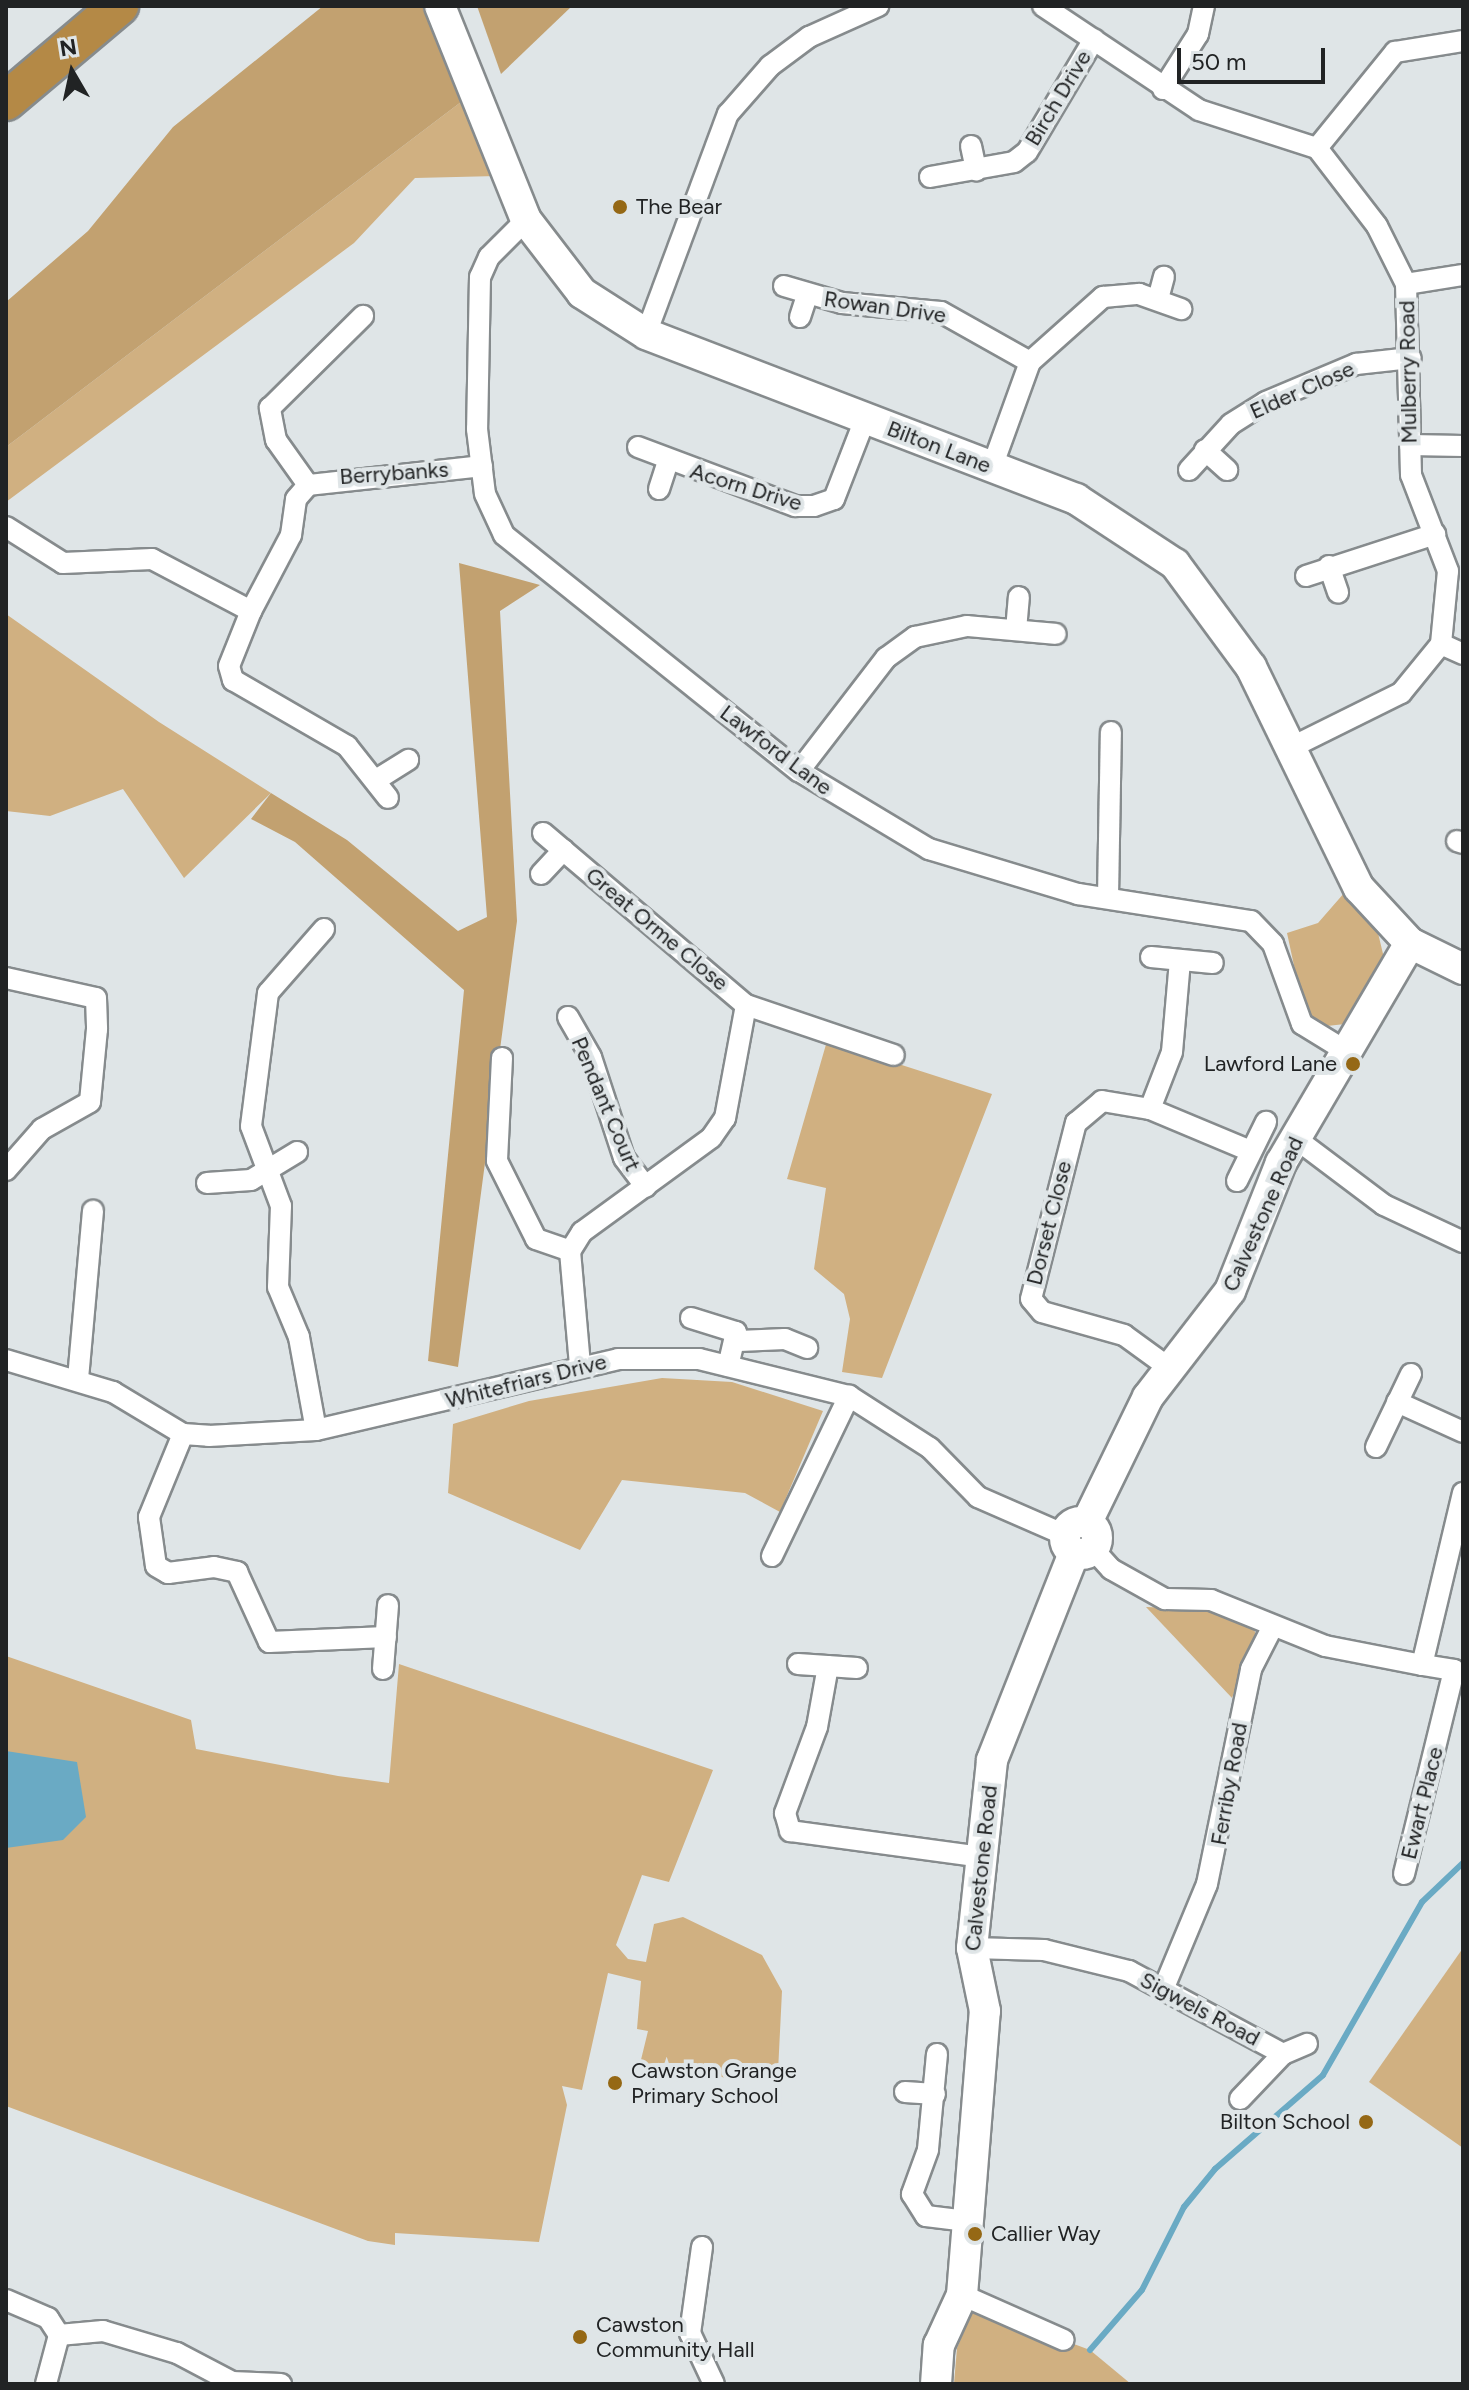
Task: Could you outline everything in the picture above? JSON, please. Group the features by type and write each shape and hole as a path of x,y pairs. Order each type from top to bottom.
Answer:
{"highway":[{"path":"6,101 119,6"}],"street":[{"name":"Bilton Lane","path":"440,6 470,91 526,220 582,293 646,334 1076,499 1175,564 1251,667 1359,888 1410,943"},
{"path":"646,334 728,114 809,37 878,6"},
{"path":"1043,6 1163,89 1223,121 1317,148 1395,52 1463,41"},
{"path":"1163,89 1198,34 1204,6"},
{"name":"Birch Drive","path":"930,177 976,170 1027,152 1094,39"},
{"path":"971,146 976,170"},
{"name":"Mulberry Road","path":"1317,148 1377,226 1406,284 1411,358 1411,475 1435,534 1449,588 1441,644"},
{"name":"Lawford Lane","path":"526,220 489,257 480,277 482,466 495,521 516,547 799,771 929,849 1016,879 1251,921 1273,944 1302,1024 1346,1051"},
{"path":"1406,284 1463,275"},
{"path":"1158,299 1164,277"},
{"name":"Rowan Drive","path":"784,286 807,296 941,312 1030,362"},
{"name":"Rowan Drive","path":"800,317 807,296"},
{"path":"992,467 1030,362 1103,297 1158,299 1181,309"},
{"name":"Berrybanks","path":"308,485 276,440 270,408 363,316"},
{"name":"Elder Close","path":"1189,470 1205,450 1266,402 1356,364 1411,358"},
{"name":"Acorn Drive","path":"638,447 668,462 814,506 834,499 865,419"},
{"path":"1410,445 1463,446"},
{"path":"1205,450 1227,470"},
{"name":"Acorn Drive","path":"659,489 668,462"},
{"name":"Berrybanks","path":"308,485 482,466"},
{"name":"Berrybanks","path":"308,485 231,658 233,680 347,746 388,798"},
{"path":"7,529 63,563 152,559 251,611"},
{"path":"1306,576 1435,534"},
{"path":"1329,566 1338,592"},
{"path":"1016,630 1019,597"},
{"path":"799,771 886,658 915,637 967,626 1056,634"},
{"path":"1290,748 1401,693 1441,644 1463,654"},
{"path":"1108,897 1111,732"},
{"path":"376,780 408,760"},
{"name":"Great Orme Close","path":"543,833 746,1005 725,1118 711,1138 582,1232 570,1251"},
{"path":"541,874 563,850"},
{"path":"316,1430 299,1337 278,1287 281,1206 251,1126 268,993 324,929"},
{"path":"1410,943 1463,969"},
{"name":"Calvestone Road","path":"936,2384 939,2345 962,2295 965,2221 985,2011 972,1948 992,1760 1080,1539 1168,1367 1244,1266 1295,1138 1410,943"},
{"path":"1151,957 1213,963"},
{"path":"1150,1109 1172,1052 1180,960"},
{"path":"6,978 96,998 97,1029 90,1102 42,1129 6,1170"},
{"path":"746,1005 894,1055"},
{"name":"Pendant Court","path":"568,1017 591,1057 624,1158 646,1187"},
{"path":"502,1058 497,1161 536,1239 570,1251 580,1366"},
{"name":"Dorset Close","path":"1168,1367 1124,1335 1042,1312 1030,1284 1068,1147 1088,1105 1150,1109 1248,1150"},
{"path":"1237,1181 1248,1150 1266,1122"},
{"path":"1295,1138 1384,1205 1463,1242"},
{"path":"207,1183 251,1180 297,1152"},
{"path":"78,1379 93,1211"},
{"path":"691,1318 736,1332 739,1341 728,1366"},
{"path":"739,1341 785,1339 807,1348"},
{"name":"Whitefriars Drive","path":"6,1360 78,1379 183,1434 316,1430 580,1366 680,1357 728,1366 849,1396 930,1448 978,1497 1080,1539 1111,1569 1165,1599 1211,1600 1273,1626 1422,1665"},
{"path":"1376,1447 1411,1374"},
{"path":"772,1556 849,1396"},
{"path":"1397,1402 1463,1432"},
{"path":"183,1434 149,1517 156,1566 168,1573 214,1567 237,1572 269,1642 386,1637"},
{"path":"1422,1665 1463,1493"},
{"path":"383,1669 388,1605"},
{"name":"Ferriby Road","path":"1165,1985 1207,1884 1251,1669 1273,1626"},
{"path":"798,1664 857,1668"},
{"name":"Ewart Place","path":"1404,1874 1454,1670 1422,1665"},
{"path":"828,1666 817,1727 785,1813 790,1831 982,1857"},
{"name":"Sigwels Road","path":"972,1948 1086,1958 1165,1985 1283,2054"},
{"name":"Sigwels Road","path":"1240,2099 1283,2054 1307,2044"},
{"path":"937,2054 935,2094 913,2201 926,2216 965,2221"},
{"path":"905,2092 935,2094"},
{"path":"702,2247 690,2333 714,2384"},
{"path":"962,2295 1064,2340"},
{"path":"6,2300 48,2318 59,2335 46,2384"},
{"path":"59,2335 103,2331 177,2353 224,2380 281,2384"}],"shaded area":[{"path":"323,6 422,6 461,102 6,447 6,302 88,231 173,127"},
{"path":"477,6 572,6 501,74"},
{"path":"461,102 497,176 415,178 354,243 6,502 6,447"},
{"path":"459,563 540,585 500,611 517,921 458,1367 428,1361 464,990 295,842 251,819 271,793 347,840 458,931 487,917"},
{"path":"6,614 159,722 271,793 184,878 123,789 50,816 6,811"},
{"path":"1345,892 1378,933 1384,958 1345,1024 1318,1027 1304,1012 1287,933 1318,923"},
{"path":"827,1041 992,1094 882,1378 842,1372 850,1319 844,1294 814,1269 826,1188 787,1179"},
{"path":"662,1378 732,1382 823,1411 780,1512 745,1493 622,1480 580,1550 448,1493 453,1424 529,1401"},
{"path":"1146,1607 1199,1609 1251,1624 1256,1634 1232,1698"},
{"path":"6,1656 191,1720 196,1749 338,1776 389,1783 399,1664 713,1770 669,1882 642,1875 616,1945 628,1959 646,1962 654,1924 683,1917 762,1955 782,1991 778,2072 731,2079 676,2067 673,2076 639,2068 648,2031 637,2029 641,1981 608,1973 582,2090 562,2086 567,2105 539,2242 395,2233 395,2245 368,2241 6,2106"},
{"path":"1463,1948 1463,2148 1369,2082"},
{"path":"974,2307 1090,2350 1131,2384 954,2384 957,2348"}],"water":[{"path":"6,1751 77,1762 86,1817 63,1840 6,1848"}],"waterway":[{"path":"1090,2350 1142,2290 1184,2207 1215,2169 1323,2075 1422,1902 1463,1863"}],"place":[{"name":"The Bear","path":"620,207"},
{"name":"Lawford Lane","path":"1353,1064"},
{"name":"Cawston Grange Primary School","path":"615,2083"},
{"name":"Bilton School","path":"1366,2122"},
{"name":"Callier Way","path":"975,2234"},
{"name":"Cawston Community Hall","path":"580,2337"}]}
